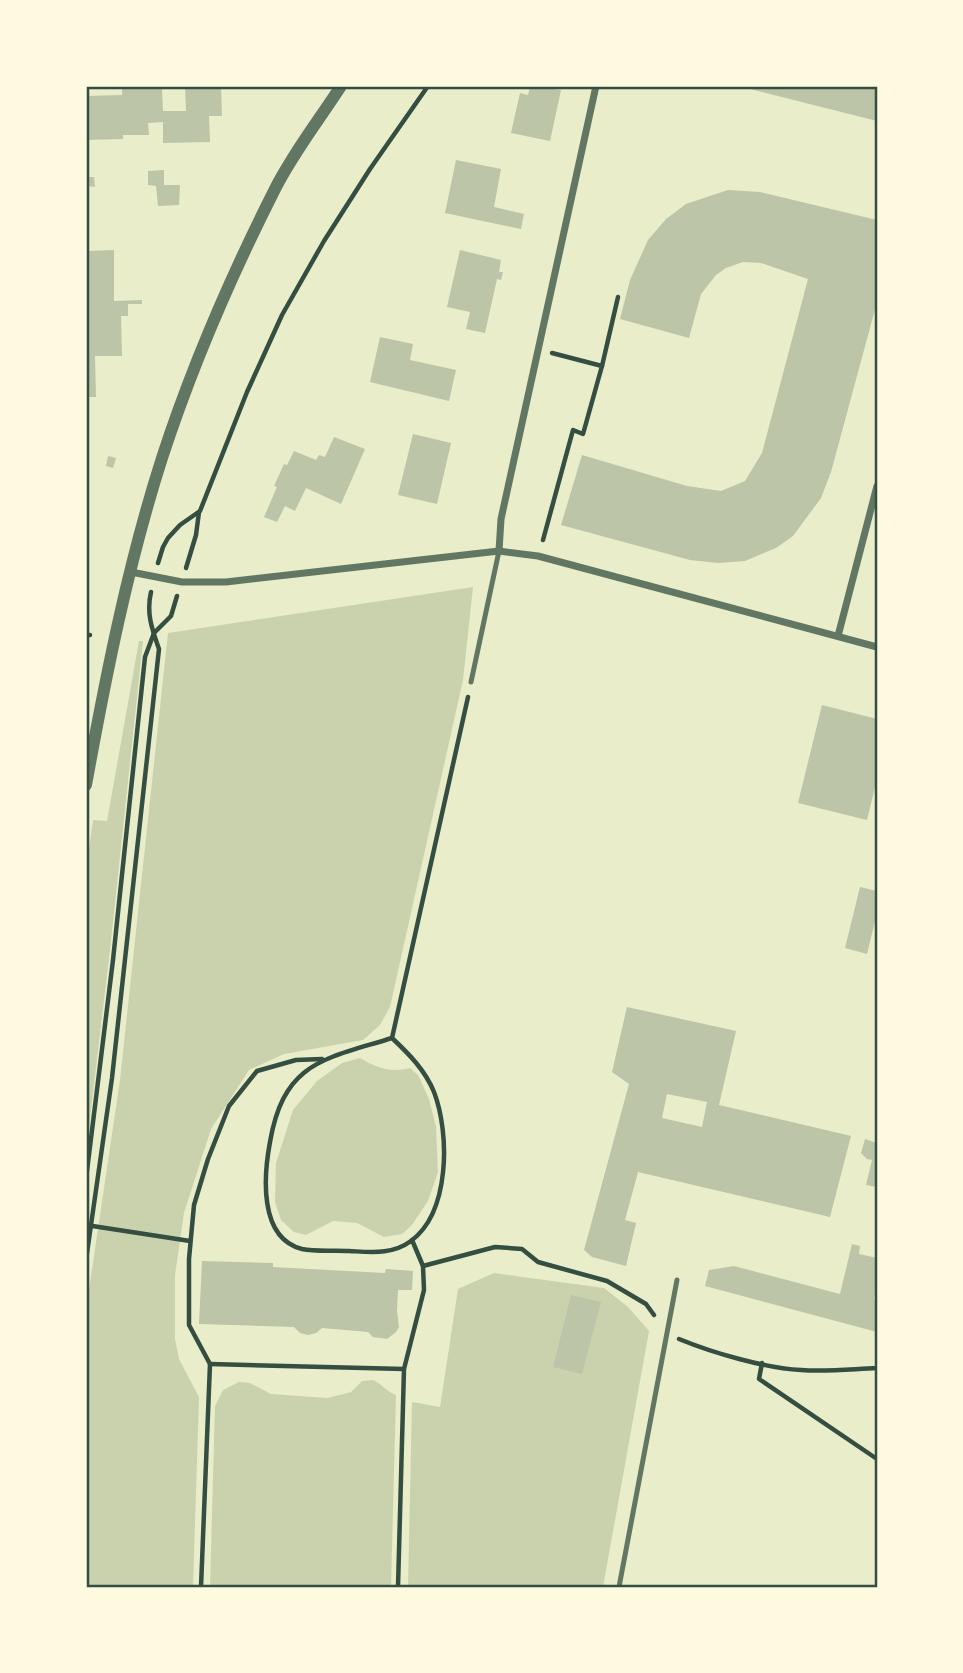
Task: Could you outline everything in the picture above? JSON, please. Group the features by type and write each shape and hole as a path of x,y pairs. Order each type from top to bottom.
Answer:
{"street":[{"path":"86,785 105,684 131,572 162,459 206,336 276,186 341,86"},
{"path":"499,551 501,519 596,86"},
{"path":"838,636 877,486"},
{"path":"131,572 181,582 226,582 499,551 538,556 877,647"}],"lane":[{"path":"471,682 499,551"},
{"path":"619,1587 677,1280"}],"path":[{"path":"86,1179 116,934 145,657 154,633 171,616 197,535 200,511 247,392 282,315 370,169 428,86"},
{"path":"538,556 572,430 583,433 603,366 618,297"},
{"path":"537,349 603,366"},
{"path":"86,1260 88,1226 112,1078 158,662 159,649 147,605 168,538 180,525 200,511"},
{"path":"392,1038 471,682"},
{"path":"201,1587 210,1364 189,1325 190,1241 194,1205 208,1159 229,1106 257,1071 296,1060 323,1059 392,1038"},
{"path":"323,1059 300,1074 282,1101 271,1136 264,1172 268,1208 273,1224 287,1241 301,1249 379,1253 396,1250 412,1240 428,1221 440,1191 445,1157 442,1125 434,1092 420,1065 392,1038"},
{"path":"88,1226 190,1241"},
{"path":"398,1587 404,1369 424,1290 423,1266 412,1240"},
{"path":"423,1266 495,1247 522,1249 538,1262 607,1281 646,1304 667,1335 697,1346 800,1370 877,1368"},
{"path":"762,1363 759,1379 877,1458"},
{"path":"210,1364 404,1369"}],"green space":[{"path":"473,587 463,680 390,1007 380,1025 363,1040 284,1054 249,1070 211,1129 184,1213 175,1275 175,1339 179,1359 199,1397 193,1587 86,1587 86,1310 120,1080 168,633"},
{"path":"139,641 143,641 86,1152 86,869 93,820 107,821"},
{"path":"360,1058 384,1069 410,1068 418,1075 429,1099 436,1127 438,1172 428,1201 412,1225 402,1234 384,1237 357,1223 333,1221 306,1235 294,1232 281,1220 275,1202 276,1163 293,1110 317,1081 342,1063"},
{"path":"494,1273 604,1288 628,1307 649,1331 603,1587 408,1587 412,1402 440,1407 458,1289"},
{"path":"373,1380 396,1395 391,1587 210,1587 215,1406 223,1390 239,1382 250,1383 271,1394 328,1398 351,1392 362,1381"}],"building":[{"path":"185,86 221,86 222,116 209,116 210,142 163,143 163,122 148,123 149,135 86,140 86,96 122,95 122,89 162,89 163,111 186,111"},
{"path":"530,86 561,90 550,141 511,133 520,93 528,95"},
{"path":"877,86 877,121 742,87"},
{"path":"456,160 501,169 494,207 524,214 521,229 445,213"},
{"path":"164,170 164,185 180,185 179,205 158,206 156,186 148,185 148,171"},
{"path":"88,177 94,177 95,187 88,186"},
{"path":"728,190 760,192 877,220 877,302 831,472 821,498 793,536 776,548 745,561 718,563 690,560 561,525 582,455 687,486 721,491 745,481 762,453 808,279 761,263 743,262 726,268 716,275 701,294 689,338 620,319 630,280 648,240 666,219 686,204"},
{"path":"114,250 114,301 142,300 142,304 128,304 128,316 121,316 122,356 95,356 96,397 86,397 86,251"},
{"path":"460,250 501,260 499,272 503,272 501,280 497,279 485,333 466,329 470,312 447,307"},
{"path":"380,337 413,344 410,360 456,370 449,401 370,382"},
{"path":"413,434 451,443 437,504 398,495"},
{"path":"334,437 365,449 341,504 306,488 295,511 285,506 277,522 264,517 284,464 287,465 294,451 316,460 319,455 325,457"},
{"path":"108,456 116,458 113,468 106,466"},
{"path":"822,705 877,719 877,779 867,820 798,803"},
{"path":"860,887 877,891 877,913 867,954 845,948"},
{"path":"627,1007 736,1031 719,1105 851,1136 830,1217 638,1172 625,1220 636,1223 626,1266 592,1257 584,1250 629,1084 612,1072","holes":["667,1094 707,1102 702,1127 662,1118"]},
{"path":"865,1139 877,1143 877,1187 866,1185 872,1160 861,1153"},
{"path":"852,1244 860,1246 859,1254 877,1258 874,1299 877,1300 877,1332 705,1286 709,1270 734,1266 840,1294"},
{"path":"202,1261 273,1263 273,1267 385,1273 386,1269 413,1271 412,1290 398,1290 399,1327 387,1339 373,1337 368,1332 322,1328 308,1335 300,1333 294,1327 199,1324"},
{"path":"571,1295 601,1302 582,1374 553,1367"}]}
